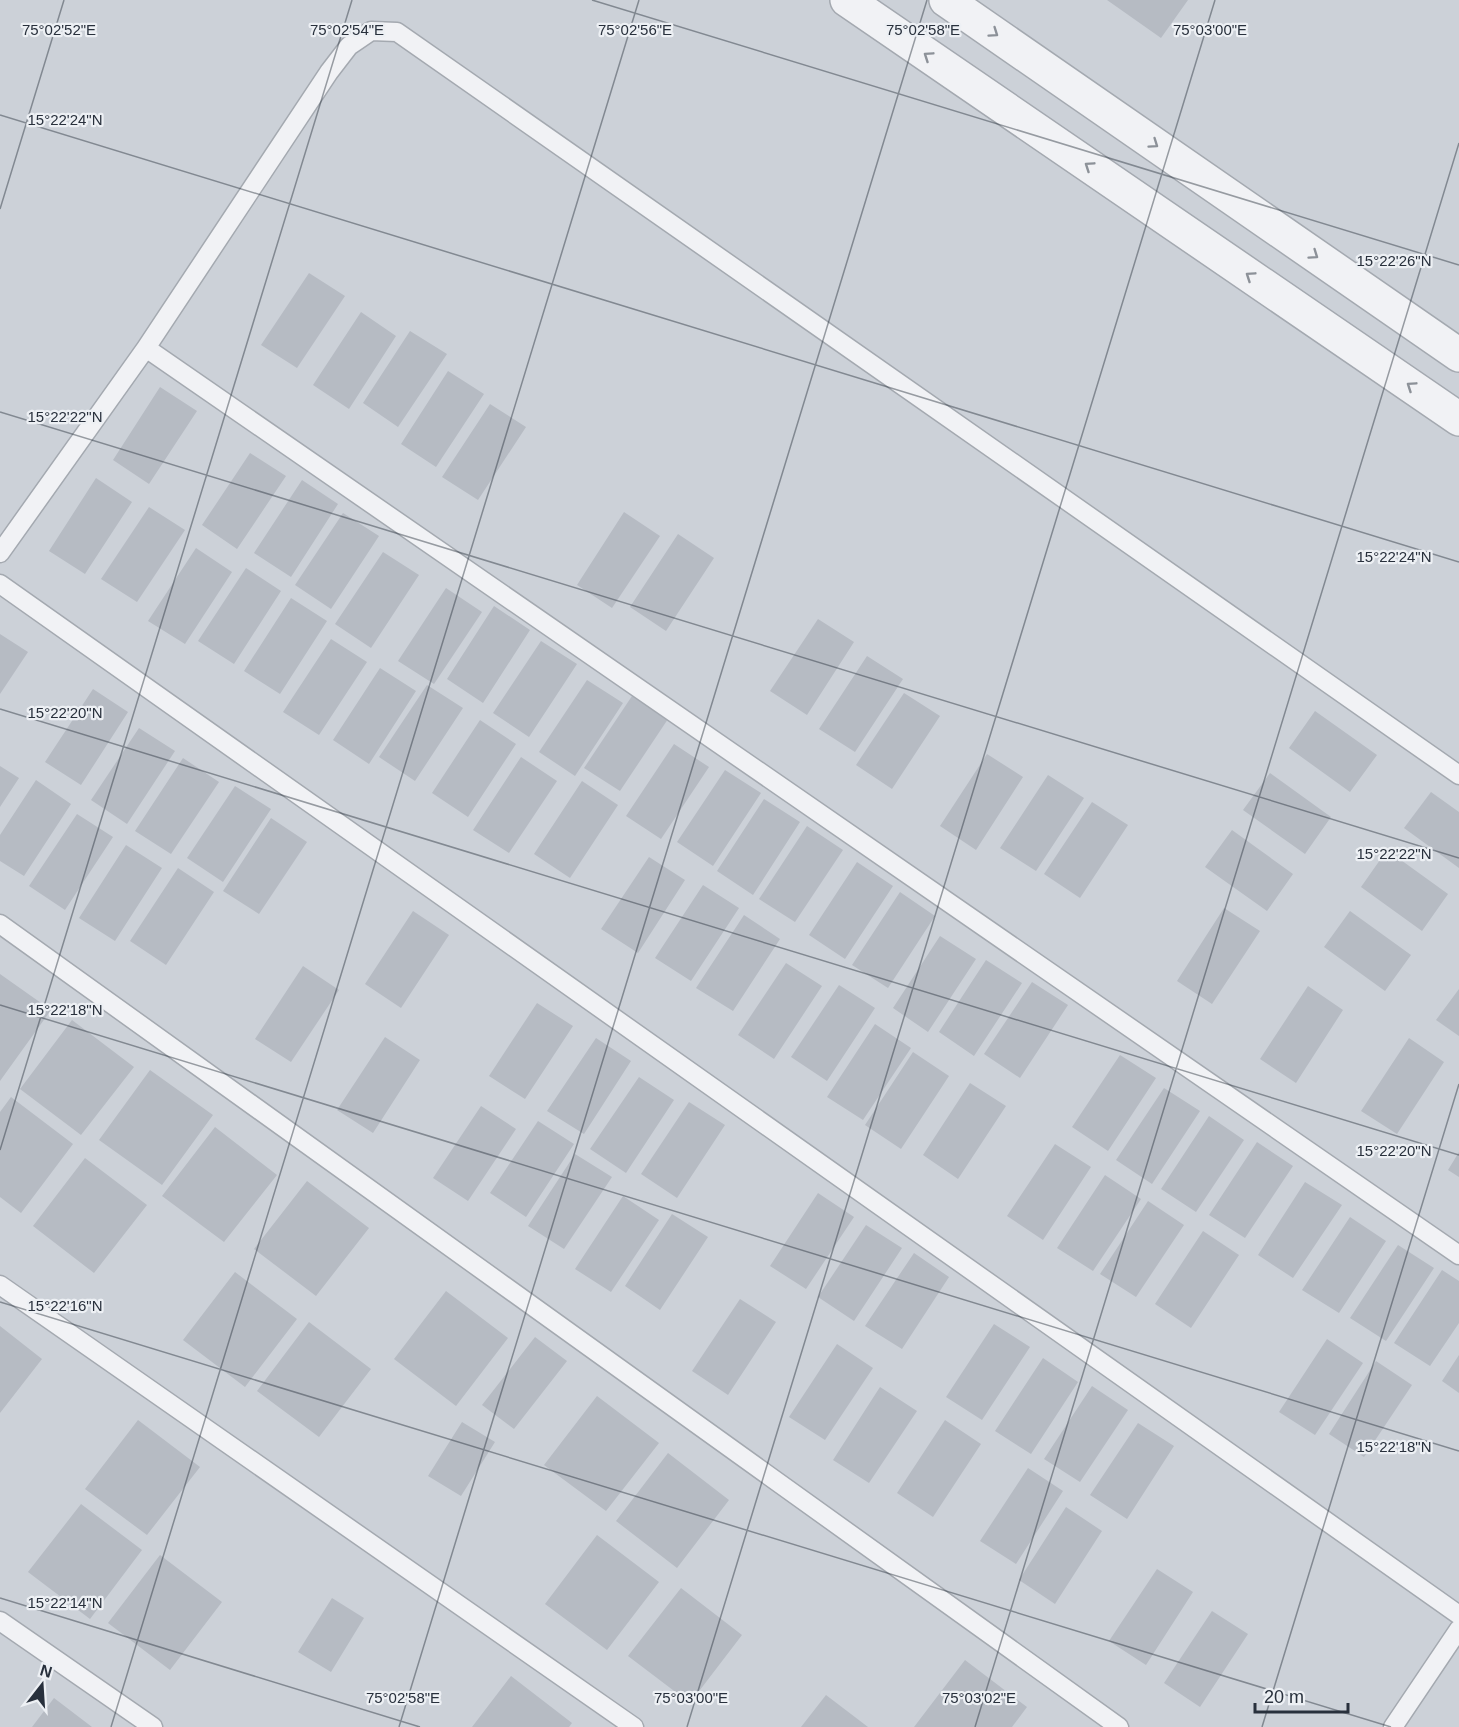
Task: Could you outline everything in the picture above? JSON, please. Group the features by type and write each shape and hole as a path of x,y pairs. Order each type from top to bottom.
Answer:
{"street":[{"path":"847,0 1459,419"},
{"path":"945,0 1459,355"}],"lane":[{"path":"0,553 146,348 349,46 371,30 397,32 1459,775"},
{"path":"146,348 1459,1255"},
{"path":"0,584 1459,1615"},
{"path":"0,924 1119,1727"},
{"path":"0,1285 622,1723"},
{"path":"0,1621 153,1727"},
{"path":"1393,1727 1459,1629"}],"shaded area":[{"path":"0,0 1459,0 1459,1727 0,1727"}],"building":[{"path":"1107,0 1188,0 1161,38"},
{"path":"309,273 345,296 297,368 261,345"},
{"path":"361,312 396,336 349,409 313,385"},
{"path":"410,331 447,354 398,427 363,403"},
{"path":"448,371 484,394 436,467 401,444"},
{"path":"160,387 197,411 149,484 113,460"},
{"path":"490,404 526,427 478,500 442,477"},
{"path":"250,453 286,476 237,549 202,525"},
{"path":"96,478 132,502 85,574 49,551"},
{"path":"302,480 338,504 291,577 254,553"},
{"path":"149,507 185,530 137,602 101,579"},
{"path":"624,512 660,536 612,608 577,585"},
{"path":"343,513 379,536 331,609 295,585"},
{"path":"678,534 714,558 666,631 630,607"},
{"path":"196,548 232,572 185,644 148,621"},
{"path":"383,552 419,575 371,648 335,624"},
{"path":"246,568 281,591 234,664 198,641"},
{"path":"446,588 482,612 434,684 398,661"},
{"path":"291,598 327,621 280,694 244,671"},
{"path":"494,606 530,630 483,703 447,679"},
{"path":"818,619 854,642 807,715 770,691"},
{"path":"0,634 28,652 0,694"},
{"path":"331,639 367,662 319,735 283,712"},
{"path":"541,641 577,664 529,737 493,713"},
{"path":"867,656 903,679 855,752 819,729"},
{"path":"380,668 416,691 369,764 333,740"},
{"path":"587,680 623,703 575,776 539,752"},
{"path":"427,685 463,708 415,781 379,757"},
{"path":"93,689 128,712 81,785 45,762"},
{"path":"904,693 940,716 892,789 856,765"},
{"path":"632,696 668,719 620,791 584,768"},
{"path":"1315,711 1377,755 1350,792 1289,748"},
{"path":"480,720 516,744 468,817 432,793"},
{"path":"139,728 175,751 127,824 91,800"},
{"path":"674,744 709,767 661,839 626,816"},
{"path":"987,754 1023,777 976,850 940,826"},
{"path":"521,757 557,781 509,853 473,830"},
{"path":"183,758 219,782 171,854 135,831"},
{"path":"0,766 19,778 0,807"},
{"path":"725,770 761,793 713,866 677,842"},
{"path":"1270,773 1331,817 1305,854 1243,810"},
{"path":"1048,775 1084,798 1036,871 1000,848"},
{"path":"36,780 71,804 24,876 0,861 0,835"},
{"path":"582,781 618,805 570,878 534,854"},
{"path":"235,786 271,809 223,882 187,858"},
{"path":"1431,792 1459,812 1459,868 1404,828"},
{"path":"764,799 800,822 753,895 717,871"},
{"path":"1092,802 1128,825 1080,898 1044,874"},
{"path":"77,814 113,837 65,910 29,886"},
{"path":"271,818 307,842 259,914 223,891"},
{"path":"807,826 843,850 795,922 759,899"},
{"path":"1232,830 1293,874 1267,911 1205,867"},
{"path":"126,845 162,868 115,941 79,918"},
{"path":"1387,850 1448,894 1422,931 1361,887"},
{"path":"649,857 685,880 638,953 601,929"},
{"path":"857,862 893,886 845,959 809,935"},
{"path":"178,868 214,892 166,965 130,941"},
{"path":"703,885 739,908 691,981 655,958"},
{"path":"900,892 935,916 888,988 852,965"},
{"path":"1224,908 1260,931 1212,1004 1177,981"},
{"path":"413,911 449,935 401,1008 365,984"},
{"path":"1350,911 1411,955 1385,991 1324,947"},
{"path":"744,915 780,939 733,1011 696,988"},
{"path":"940,936 976,959 928,1032 893,1008"},
{"path":"986,960 1022,983 974,1056 939,1032"},
{"path":"786,963 822,986 774,1059 738,1035"},
{"path":"303,966 339,990 291,1062 255,1039"},
{"path":"0,974 51,1010 0,1081"},
{"path":"1032,982 1068,1005 1020,1078 984,1054"},
{"path":"839,985 875,1008 827,1081 791,1057"},
{"path":"1308,986 1343,1010 1296,1083 1260,1059"},
{"path":"1459,989 1459,1036 1436,1020"},
{"path":"537,1003 573,1026 525,1099 489,1076"},
{"path":"72,1020 134,1067 81,1135 20,1089"},
{"path":"875,1024 911,1048 863,1120 827,1097"},
{"path":"385,1037 420,1060 373,1133 337,1110"},
{"path":"596,1038 631,1061 584,1134 547,1111"},
{"path":"1409,1038 1444,1062 1397,1134 1361,1111"},
{"path":"913,1052 949,1076 901,1149 865,1125"},
{"path":"1120,1055 1156,1078 1108,1151 1072,1127"},
{"path":"150,1070 213,1115 162,1185 99,1140"},
{"path":"639,1077 674,1100 626,1173 590,1149"},
{"path":"970,1083 1006,1106 958,1179 923,1155"},
{"path":"1164,1088 1200,1111 1152,1184 1116,1160"},
{"path":"11,1097 73,1144 21,1213 0,1197 0,1112"},
{"path":"689,1102 725,1125 677,1198 641,1174"},
{"path":"481,1106 516,1129 468,1201 433,1178"},
{"path":"1209,1116 1244,1140 1196,1212 1161,1189"},
{"path":"538,1121 574,1144 526,1217 490,1193"},
{"path":"215,1127 277,1175 224,1242 162,1196"},
{"path":"1257,1142 1293,1166 1245,1238 1209,1215"},
{"path":"1055,1144 1091,1167 1043,1240 1007,1216"},
{"path":"1459,1152 1459,1177 1448,1170"},
{"path":"575,1154 612,1177 564,1249 528,1226"},
{"path":"85,1158 147,1205 94,1273 33,1226"},
{"path":"1105,1175 1141,1199 1093,1271 1057,1248"},
{"path":"307,1181 369,1228 316,1296 254,1249"},
{"path":"1305,1182 1342,1205 1293,1278 1258,1255"},
{"path":"818,1193 854,1217 806,1289 770,1266"},
{"path":"623,1196 659,1220 611,1292 575,1269"},
{"path":"1148,1201 1184,1225 1136,1297 1100,1274"},
{"path":"672,1214 708,1237 660,1310 625,1286"},
{"path":"1350,1217 1386,1241 1339,1313 1302,1290"},
{"path":"866,1225 902,1248 854,1321 818,1297"},
{"path":"1203,1231 1239,1255 1191,1328 1155,1304"},
{"path":"1398,1245 1434,1268 1386,1341 1350,1318"},
{"path":"914,1253 949,1277 902,1349 865,1326"},
{"path":"1442,1270 1459,1281 1459,1323 1430,1366 1394,1343"},
{"path":"235,1272 297,1319 245,1387 183,1340"},
{"path":"446,1291 508,1338 456,1406 394,1359"},
{"path":"740,1299 776,1322 728,1395 692,1371"},
{"path":"309,1322 371,1369 319,1437 257,1391"},
{"path":"994,1324 1030,1347 982,1420 946,1397"},
{"path":"0,1326 42,1359 0,1413"},
{"path":"535,1337 567,1361 514,1429 482,1405"},
{"path":"1327,1339 1363,1363 1315,1435 1279,1412"},
{"path":"837,1344 873,1368 825,1440 789,1417"},
{"path":"1459,1355 1459,1393 1442,1381"},
{"path":"1043,1358 1078,1382 1031,1454 995,1431"},
{"path":"1376,1361 1412,1385 1364,1457 1329,1434"},
{"path":"1092,1386 1128,1410 1080,1482 1044,1459"},
{"path":"880,1387 917,1411 869,1483 833,1460"},
{"path":"597,1396 659,1443 606,1511 544,1465"},
{"path":"138,1420 200,1467 147,1535 85,1489"},
{"path":"945,1420 981,1444 933,1517 897,1493"},
{"path":"462,1422 495,1442 461,1496 428,1476"},
{"path":"1138,1423 1174,1446 1127,1519 1090,1495"},
{"path":"668,1453 729,1500 677,1568 616,1521"},
{"path":"1028,1468 1063,1491 1016,1564 980,1541"},
{"path":"81,1504 142,1550 90,1619 28,1572"},
{"path":"1066,1507 1102,1531 1055,1604 1019,1580"},
{"path":"597,1535 659,1582 607,1650 545,1604"},
{"path":"160,1555 222,1602 170,1670 108,1623"},
{"path":"1157,1569 1193,1592 1146,1665 1109,1641"},
{"path":"681,1588 742,1635 690,1703 628,1656"},
{"path":"332,1598 364,1618 331,1672 298,1652"},
{"path":"1212,1611 1248,1634 1200,1707 1164,1683"},
{"path":"965,1660 1027,1707 1012,1727 914,1727"},
{"path":"511,1676 572,1723 569,1727 472,1727"},
{"path":"826,1695 868,1727 801,1727"},
{"path":"54,1698 92,1727 32,1727"}]}
